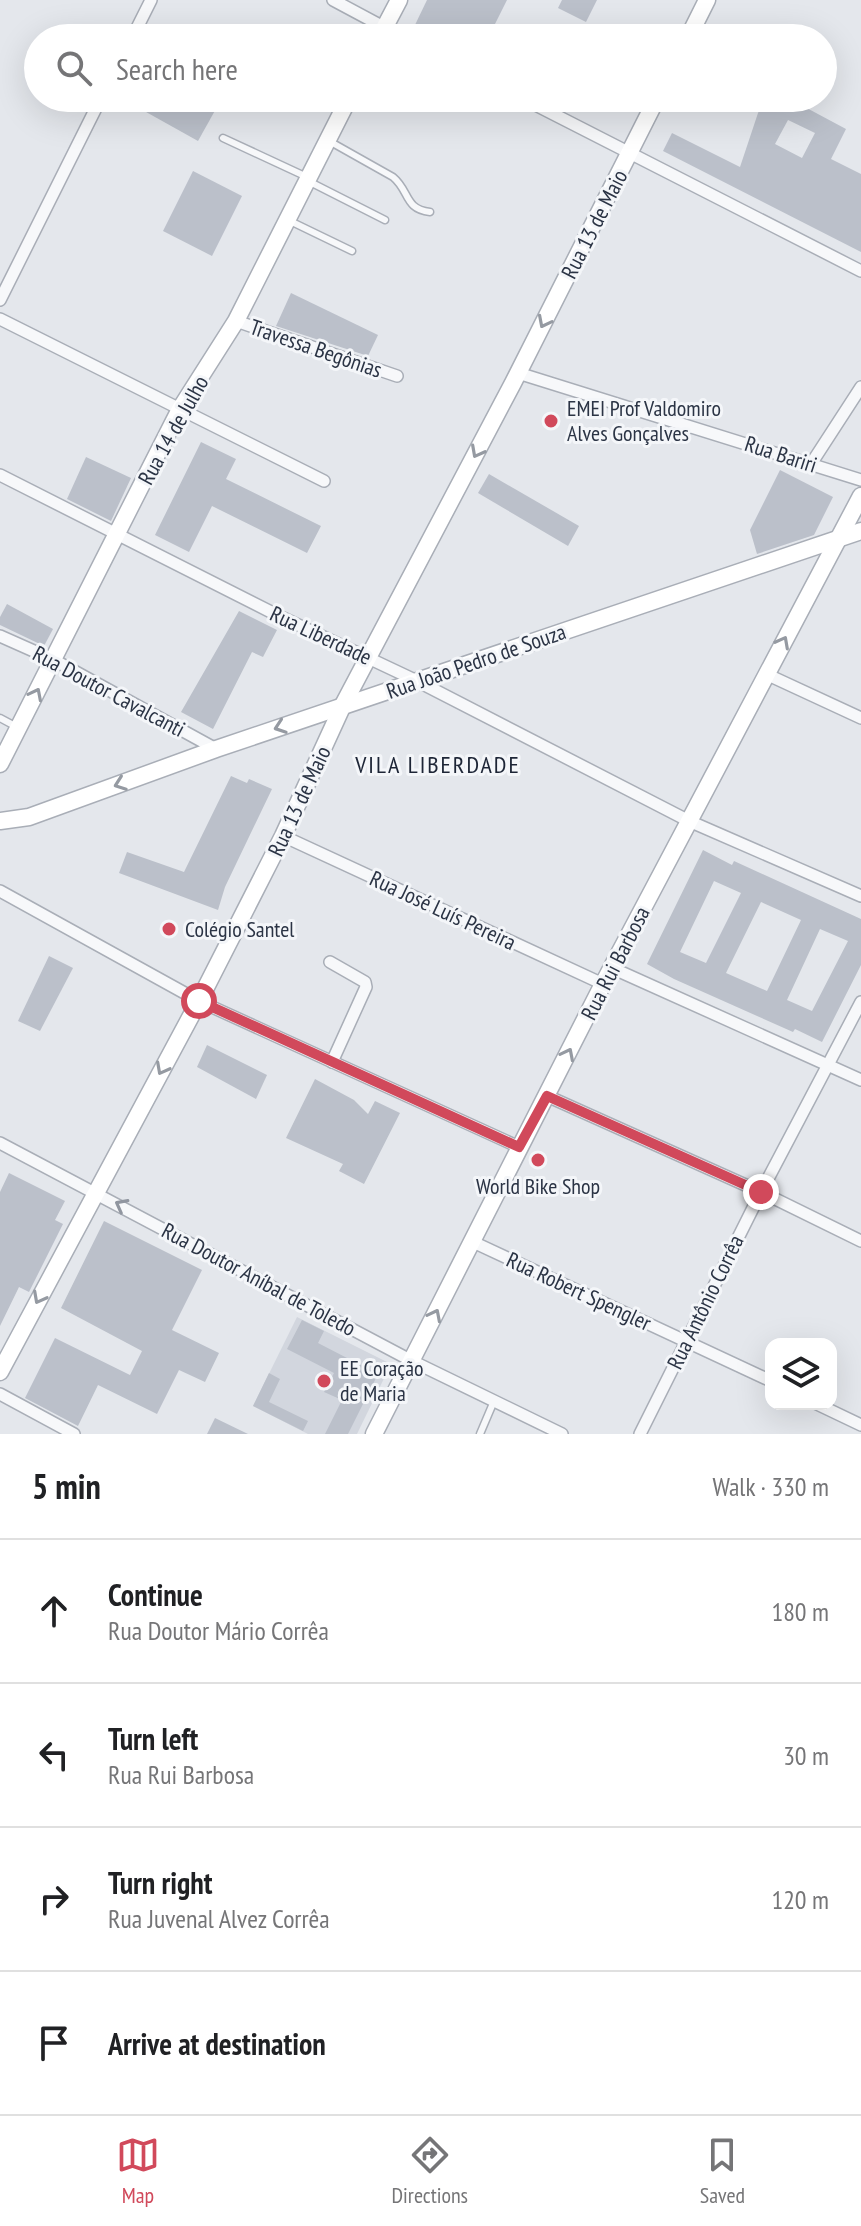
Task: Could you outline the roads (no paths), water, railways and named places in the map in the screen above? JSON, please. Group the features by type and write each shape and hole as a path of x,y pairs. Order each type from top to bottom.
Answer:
{"street":[{"path":"139,24 151,0"},
{"path":"333,0 369,24"},
{"path":"387,24 399,0"},
{"path":"695,24 707,0"},
{"path":"0,300 94,112"},
{"name":"Rua 14 de Julho","path":"0,764 180,409 236,321 342,112"},
{"path":"549,112 861,271"},
{"name":"Rua 13 de Maio","path":"0,1372 199,1001 283,836 343,705 518,373 650,112"},
{"path":"0,319 324,481"},
{"name":"Travessa Begônias","path":"236,321 397,376"},
{"name":"Rua Bariri","path":"518,373 861,480"},
{"path":"811,464 861,387"},
{"name":"Rua Liberdade","path":"0,475 275,614 417,681 689,821 861,896"},
{"name":"Rua Rui Barbosa","path":"374,1434 603,984 861,496"},
{"name":"Rua João Pedro de Souza","path":"0,821 29,817 343,705 861,531"},
{"name":"Rua Doutor Cavalcanti","path":"0,636 54,660 216,749"},
{"path":"766,674 861,718"},
{"name":"Rua José Luís Pereira","path":"283,836 603,984"},
{"path":"0,891 199,1001 519,1147"},
{"path":"330,962 365,982 366,987 332,1062"},
{"path":"612,968 861,1080"},
{"name":"Rua Antônio Corrêa","path":"640,1434 761,1192 861,1002"},
{"path":"547,1096 761,1192 861,1241"},
{"name":"Rua Doutor Aníbal de Toledo","path":"0,1143 412,1361 562,1434"},
{"name":"Rua Robert Spengler","path":"473,1242 765,1378"},
{"path":"0,1394 74,1434"},
{"path":"830,1410 861,1425"}],"lane":[{"path":"223,138 385,220"},
{"path":"328,140 393,177 402,184 411,205 430,212"},
{"path":"287,220 352,251"},
{"path":"0,718 19,728"},
{"path":"480,1434 494,1401"}],"place":[{"name":"EMEI Prof Valdomiro Alves Gonçalves","path":"551,421"},
{"name":"Colégio Santel","path":"169,929"},
{"name":"World Bike Shop","path":"538,1160"},
{"name":"EE Coração de Maria","path":"324,1381"}],"district":[{"name":"VILA LIBERDADE","path":"438,764"}]}
